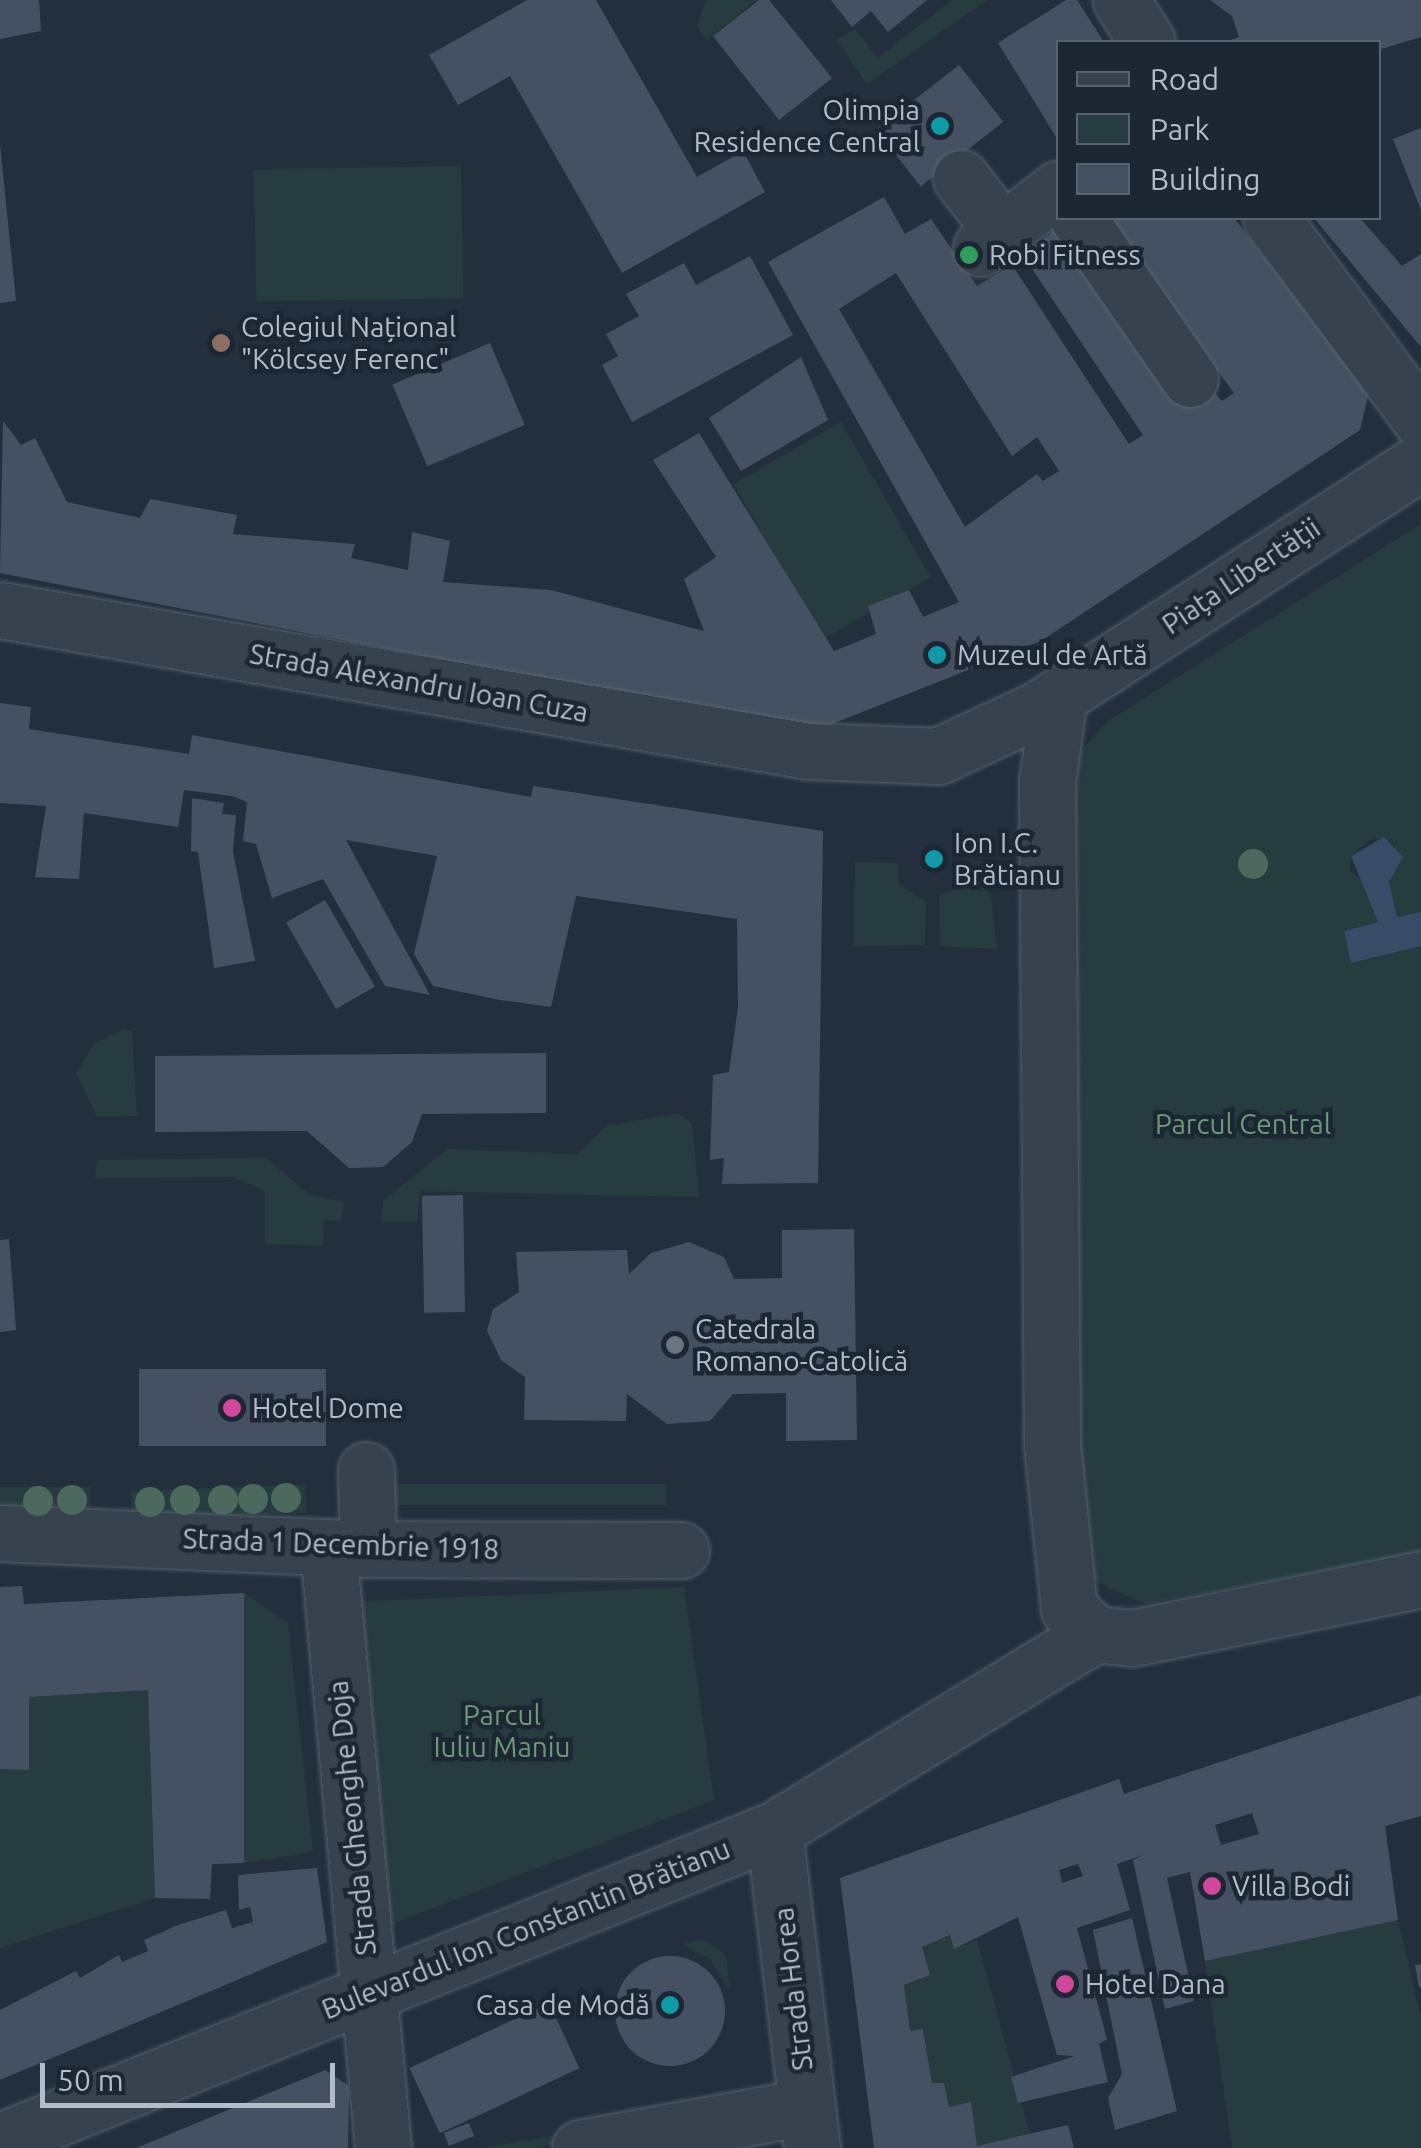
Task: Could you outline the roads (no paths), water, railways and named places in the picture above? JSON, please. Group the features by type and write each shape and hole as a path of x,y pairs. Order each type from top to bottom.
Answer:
{"street":[{"path":"1122,0 1146,40"},
{"path":"962,178 992,239 1056,191"},
{"path":"1079,220 1190,379"},
{"path":"1272,220 1421,420"},
{"name":"Piața Libertății","path":"838,755 938,756 1059,697 1421,462"},
{"name":"Strada Alexandru Ioan Cuza","path":"0,610 838,755"},
{"path":"1059,697 1047,782 1052,1445 1069,1609 1094,1634 1132,1638 1421,1579"},
{"name":"Strada Gheorghe Doja","path":"366,1470 348,1548 370,1992 383,2148"},
{"name":"Strada 1 Decembrie 1918","path":"0,1533 348,1548 681,1550"},
{"name":"Bulevardul Ion Constantin Brătianu","path":"0,2141 774,1830 1094,1634"},
{"name":"Strada Horea","path":"774,1830 809,2127"},
{"path":"580,2148 809,2127"}],"water":[{"path":"1384,837 1403,857 1389,882 1397,917 1421,912 1421,946 1351,963 1344,931 1378,922 1351,856"}],"place":[{"name":"Olimpia Residence Central","path":"940,126"},
{"name":"Robi Fitness","path":"969,255"},
{"name":"Colegiul Național \"Kölcsey Ferenc\"","path":"221,343"},
{"name":"Muzeul de Artă","path":"937,655"},
{"name":"Ion I.C. Brătianu","path":"934,859"},
{"name":"Catedrala Romano-Catolică","path":"675,1345"},
{"name":"Hotel Dome","path":"232,1408"},
{"name":"Villa Bodi","path":"1212,1886"},
{"name":"Hotel Dana","path":"1065,1984"},
{"name":"Casa de Modă","path":"670,2005"}],"park label":[{"name":"Parcul Central","path":"1243,1124"},
{"name":"Parcul Iuliu Maniu","path":"502,1731"}]}
